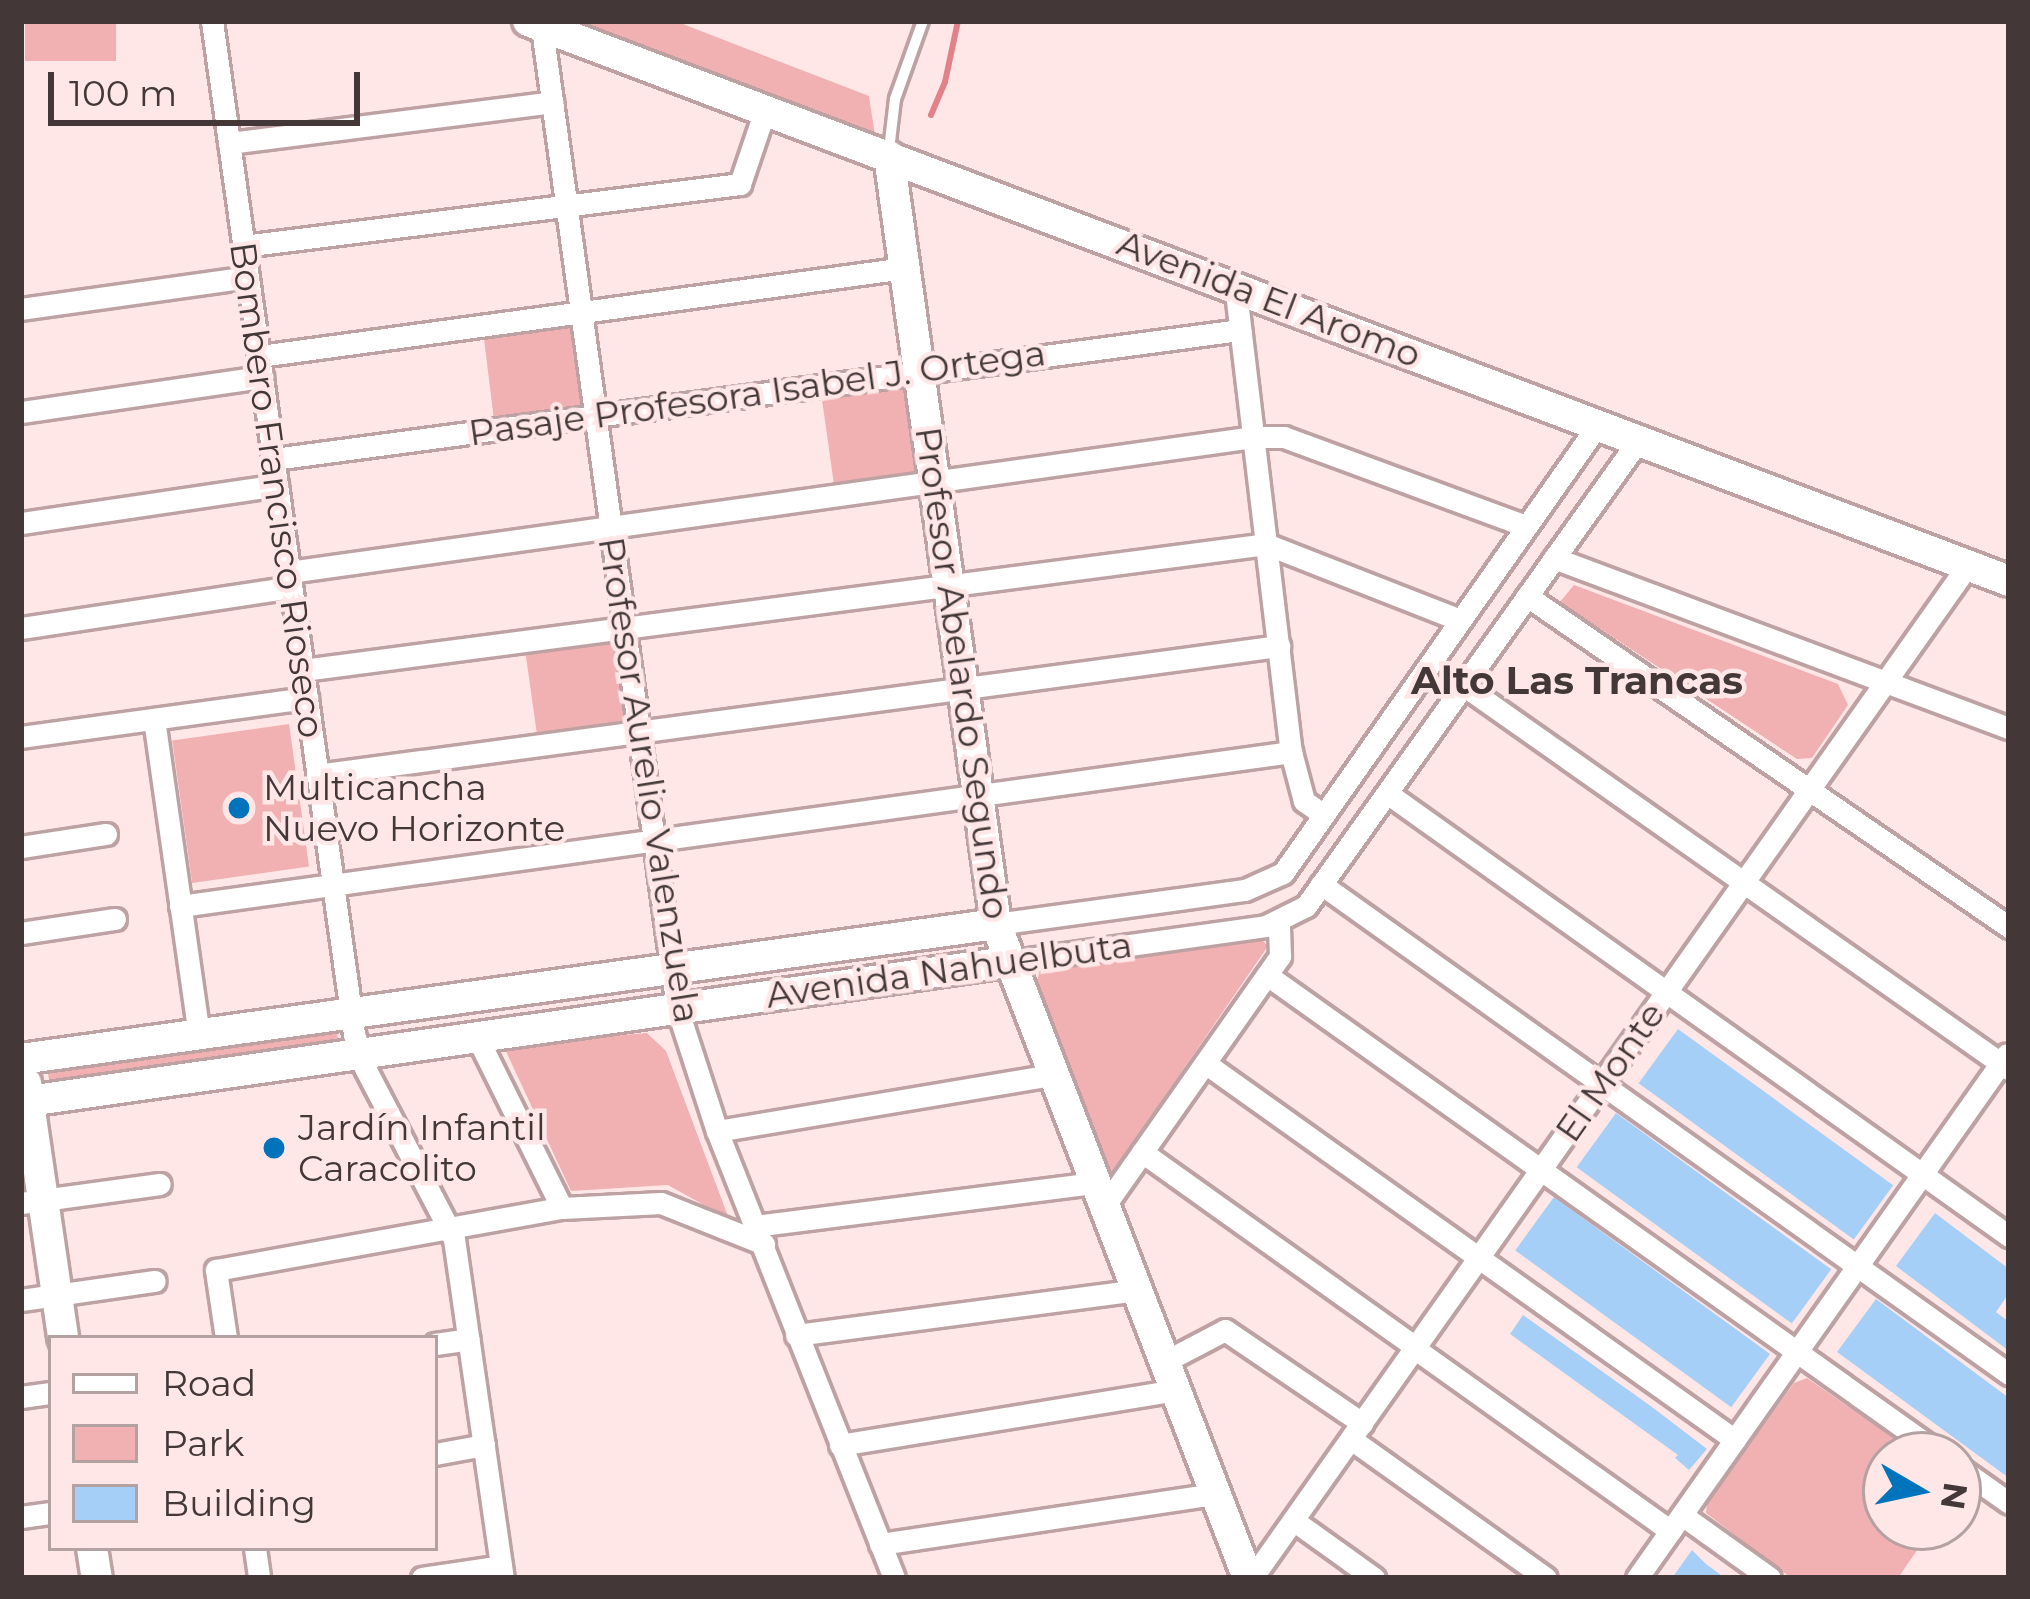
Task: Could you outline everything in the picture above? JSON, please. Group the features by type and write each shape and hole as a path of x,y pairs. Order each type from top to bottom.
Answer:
{"street":[{"name":"Bombero Francisco Rioseco","path":"212,21 358,1054 451,1232 502,1572"},
{"name":"Avenida El Aromo","path":"537,23 2009,581"},
{"name":"Profesor Aurelio Valenzuela","path":"537,23 552,102 677,1008 717,1131 894,1578"},
{"path":"229,143 552,102"},
{"path":"243,246 740,184 765,110"},
{"name":"Profesor Abelardo Segundo","path":"889,156 996,924 1250,1578"},
{"path":"21,412 581,308 904,268"},
{"path":"21,309 248,277"},
{"path":"1235,284 1291,752 1304,801 1324,815"},
{"name":"Pasaje Profesora Isabel J. Ortega","path":"274,459 594,412 1240,330"},
{"name":"Avenida Nahuelbuta","path":"22,1054 199,1035 1262,886 1283,873 1597,426"},
{"path":"21,628 610,526 1253,437 1284,436 1526,526"},
{"path":"226,1335 216,1270 451,1232 562,1208 661,1203 759,1235 1099,1195 1142,1152 1267,975 1282,946 1279,922 1306,906 1638,441"},
{"path":"21,523 277,485"},
{"path":"303,670 1266,544 1460,620"},
{"path":"1554,558 2009,728"},
{"name":"El Monte","path":"1250,1578 1968,565"},
{"path":"1527,596 2009,927"},
{"path":"317,776 1279,646"},
{"path":"1463,685 2006,1061 1637,1578"},
{"path":"21,737 307,698"},
{"path":"154,719 199,1035"},
{"path":"181,906 1291,752"},
{"path":"1387,793 2009,1235"},
{"path":"21,847 106,834"},
{"path":"1322,884 2009,1374"},
{"path":"21,933 115,919"},
{"name":"Avenida Nahuelbuta","path":"25,1101 1279,922"},
{"path":"1267,975 1908,1431"},
{"path":"476,1037 562,1208"},
{"path":"22,1054 33,1201 58,1295 63,1335"},
{"path":"1205,1063 1735,1441"},
{"path":"717,1131 1052,1075"},
{"path":"1142,1152 1415,1348 1677,1523 1770,1578"},
{"path":"33,1201 160,1184"},
{"path":"21,1300 155,1281"},
{"path":"796,1335 1136,1290"},
{"path":"840,1444 1169,1376 1225,1330 1546,1578"},
{"path":"438,1344 469,1339"},
{"path":"438,1453 484,1445"},
{"path":"1982,1483 2009,1503"},
{"path":"880,1544 1216,1494"},
{"path":"1293,1520 1374,1578"},
{"path":"422,1578 502,1572"}],"lane":[{"path":"889,156 895,99 923,21"}],"green space":[{"path":"25,21 116,21 116,61 25,61"},
{"path":"557,21 675,21 869,96 876,142"},
{"path":"581,308 594,412 495,424 482,320"},
{"path":"919,371 934,481 835,495 820,385"},
{"path":"1574,585 1838,684 1848,705 1812,758 1797,759 1560,602"},
{"path":"623,628 638,733 539,747 524,642"},
{"path":"289,724 309,867 192,883 172,740"},
{"path":"1262,940 1268,946 1106,1182 1033,995 1040,970"},
{"path":"337,1028 338,1042 50,1085 47,1068"},
{"path":"647,1033 666,1051 729,1219 668,1185 571,1191 503,1045"},
{"path":"1807,1378 1883,1431 1862,1431 1862,1551 1917,1551 1898,1578 1791,1578 1706,1513 1707,1503 1794,1383"}],"building":[{"path":"1678,1029 1893,1185 1854,1240 1639,1083"},
{"path":"1616,1113 1831,1269 1792,1324 1577,1167"},
{"path":"1554,1197 1770,1354 1731,1407 1515,1250"},
{"path":"1935,1213 2009,1269 2009,1293 1996,1312 2009,1322 2009,1351 1896,1266"},
{"path":"1876,1299 2009,1398 2009,1478 1982,1458 1982,1431 1945,1431 1837,1352"},
{"path":"1523,1315 1707,1449 1689,1470 1675,1458 1678,1455 1510,1334"},
{"path":"1692,1550 1706,1564 1725,1578 1672,1578"}],"waterway":[{"path":"931,115 945,82 958,21"}],"place":[{"name":"Multicancha Nuevo Horizonte","path":"239,808"},
{"name":"Jardín Infantil Caracolito","path":"274,1148"}],"district":[{"name":"Alto Las Trancas","path":"1577,680"}]}
